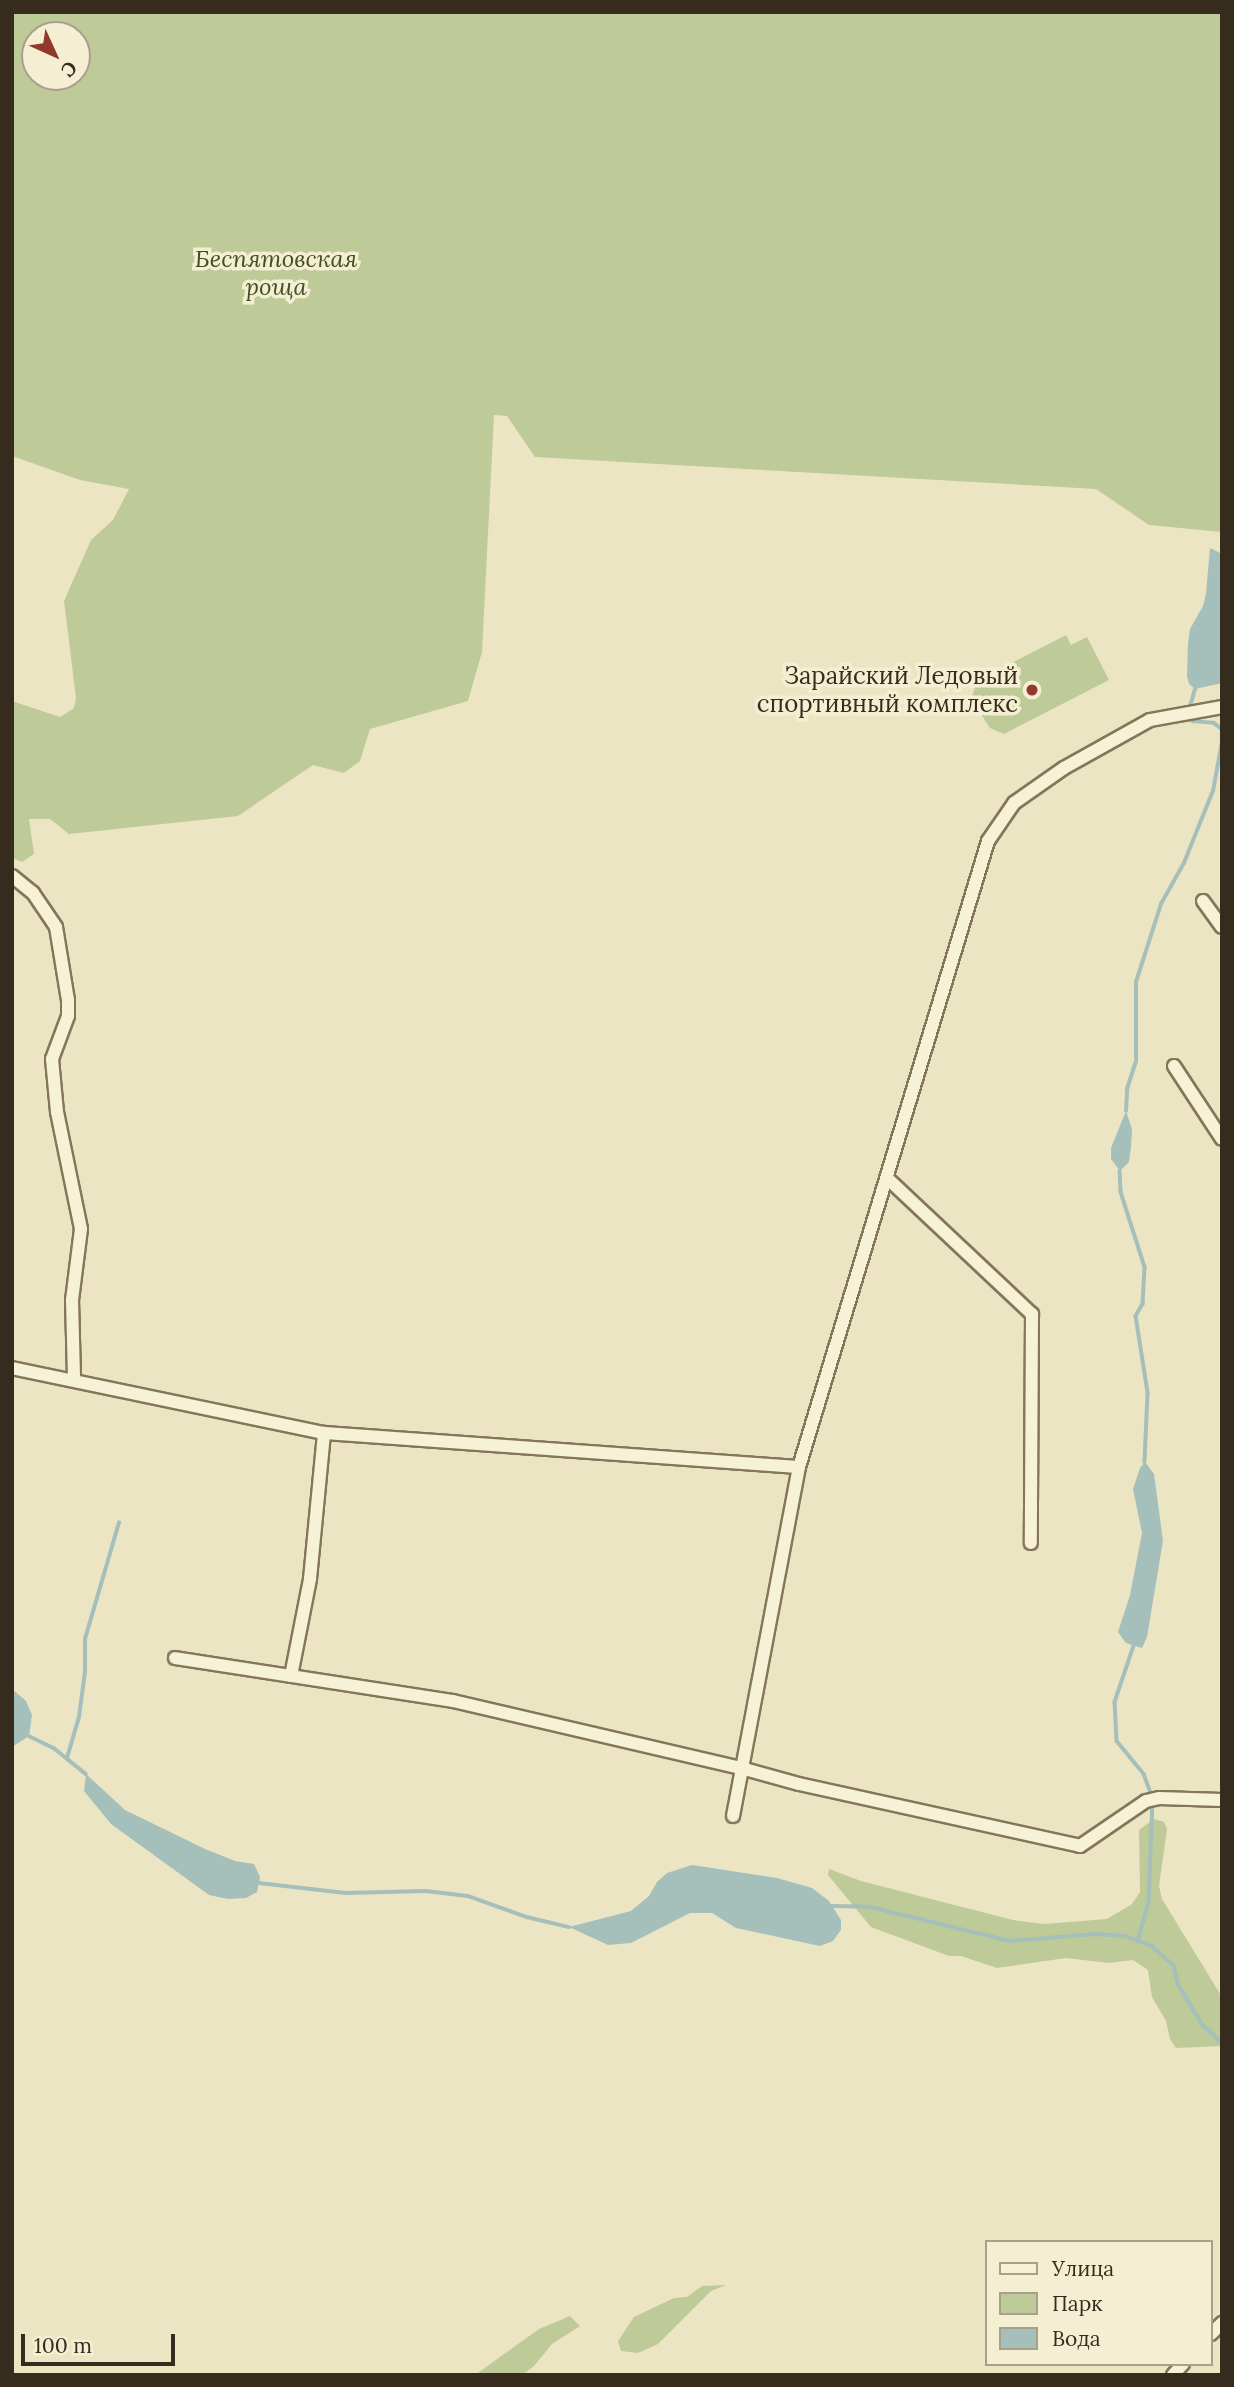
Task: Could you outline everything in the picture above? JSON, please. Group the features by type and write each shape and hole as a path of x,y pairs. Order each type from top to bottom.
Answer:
{"street":[{"path":"733,1816 799,1467 988,841 1014,803 1064,768 1150,720 1222,706"},
{"path":"12,876 33,894 56,927 68,1000 68,1016 52,1059 57,1112 81,1228 72,1300 74,1378"},
{"path":"1202,901 1222,927"},
{"path":"1174,1066 1222,1139"},
{"path":"887,1178 1032,1314 1031,1543"},
{"path":"12,1368 74,1378 109,1390 324,1433 799,1467"},
{"path":"291,1676 310,1579 324,1433"},
{"path":"175,1658 453,1702 741,1768 799,1784 1080,1846 1146,1801 1159,1798 1222,1800"}],"green space":[{"name":"Беспятовская роща","path":"12,12 1222,12 1222,532 1149,525 1096,489 535,457 507,416 494,415 482,652 468,701 370,729 360,761 344,773 313,765 238,816 69,834 50,819 29,819 34,854 22,862 12,858 12,701 60,717 74,708 76,698 64,601 91,540 113,520 129,489 80,480 12,456"},
{"name":"Зарайский Ледовый спортивный комплекс","path":"1066,635 1071,645 1087,637 1109,680 1004,734 990,728 971,699 977,681"},
{"path":"1154,1819 1164,1822 1167,1829 1159,1886 1162,1899 1222,1997 1222,2046 1176,2048 1170,2039 1166,2021 1152,1997 1148,1970 1133,1960 1109,1963 1066,1958 997,1968 961,1956 949,1956 871,1927 828,1875 829,1869 861,1881 1013,1920 1044,1924 1107,1919 1132,1904 1140,1892 1139,1830"},
{"path":"726,2285 711,2291 658,2344 638,2353 621,2351 618,2341 634,2317 674,2298 687,2297 702,2286"},
{"path":"570,2316 580,2326 552,2344 534,2366 522,2375 475,2375 539,2329"}],"water":[{"path":"1210,548 1222,554 1222,683 1195,689 1189,684 1187,676 1188,644 1190,629 1203,606 1206,593"},
{"path":"1126,1111 1132,1129 1131,1147 1129,1162 1120,1171 1111,1159 1111,1148"},
{"path":"1145,1462 1154,1474 1163,1541 1147,1637 1142,1648 1126,1643 1118,1632 1130,1595 1142,1533 1133,1489 1140,1468"},
{"path":"12,1689 26,1701 32,1715 29,1736 12,1747"},
{"path":"86,1774 125,1810 205,1849 235,1861 254,1864 260,1877 257,1892 246,1898 228,1899 209,1895 111,1824 84,1791"},
{"path":"692,1865 777,1878 812,1888 829,1901 841,1920 841,1930 833,1941 820,1946 736,1928 712,1913 690,1913 631,1943 608,1945 569,1927 631,1911 649,1896 657,1882 667,1873"}],"waterway":[{"path":"1189,710 1195,689"},
{"path":"1188,718 1214,723 1222,729"},
{"path":"1126,1111 1127,1089 1136,1062 1136,982 1161,904 1184,863 1213,791 1222,742"},
{"path":"1120,1171 1121,1192 1145,1267 1143,1304 1136,1316 1148,1393 1145,1462"},
{"path":"67,1758 79,1717 85,1672 85,1639 119,1523"},
{"path":"1134,1646 1115,1702 1117,1741 1144,1774 1153,1799 1149,1903 1138,1941"},
{"path":"29,1736 54,1748 86,1774"},
{"path":"259,1883 345,1893 426,1891 468,1896 527,1917 569,1927"},
{"path":"832,1906 871,1907 1009,1941 1096,1934 1125,1936 1152,1946 1174,1966 1179,1986 1203,2025 1222,2043"}],"place":[{"name":"Зарайский Ледовый спортивный комплекс","path":"1032,690"}]}
